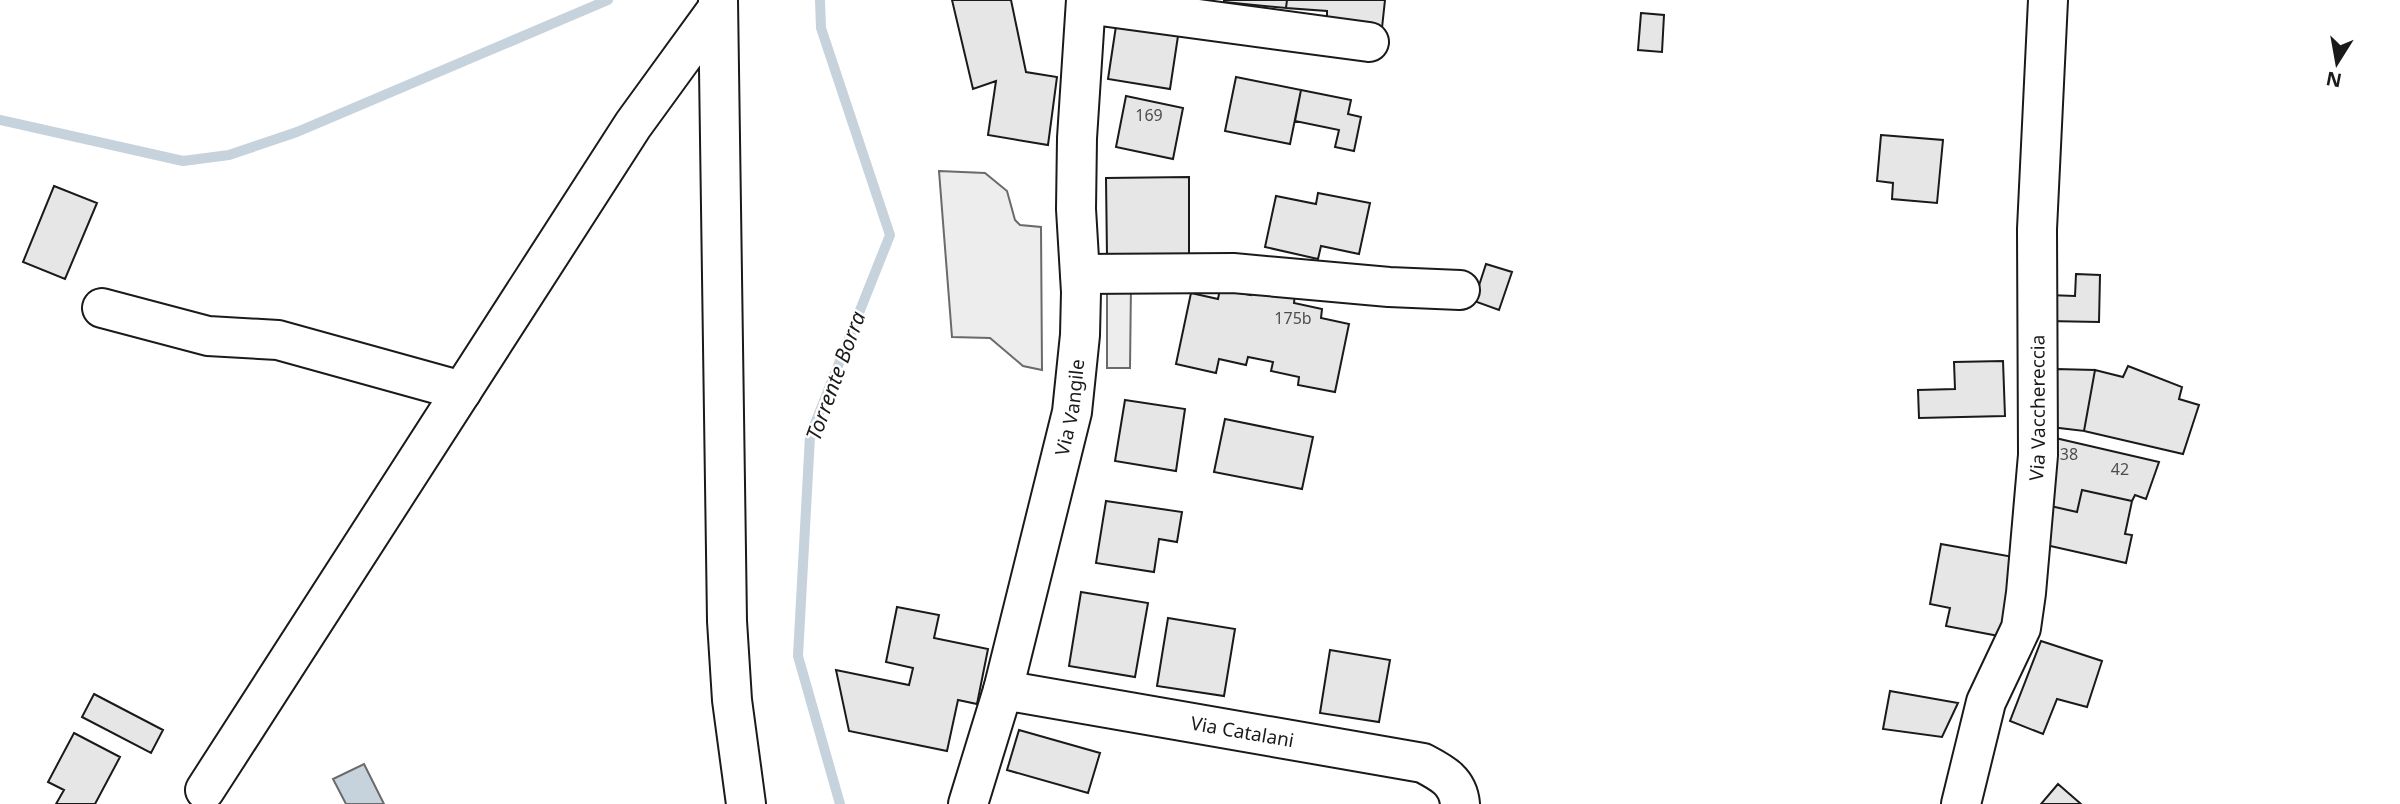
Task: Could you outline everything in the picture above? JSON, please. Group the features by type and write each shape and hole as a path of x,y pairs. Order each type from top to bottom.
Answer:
{"street":[{"name":"Via Vacchereccia","path":"1961,804 1986,702 2021,628 2026,593 2038,455 2037,229 2048,0"},
{"path":"1086,2 1369,42"},
{"name":"Via Vangile","path":"968,804 1003,690 1072,412 1080,335 1077,138 1086,2"},
{"path":"205,790 633,125 718,4"},
{"path":"718,4 727,621 732,699 746,804"},
{"path":"1080,274 1233,273 1389,287 1460,290"},
{"path":"102,308 208,336 278,340 462,391"},
{"name":"Via Catalani","path":"1003,690 1423,763 1448,776 1460,795 1460,804"}],"shaded area":[{"path":"939,171 985,173 1007,191 1015,220 1020,225 1041,227 1042,370 1023,366 990,338 952,337"},
{"path":"1107,284 1131,284 1130,368 1107,368"},
{"path":"364,764 384,804 346,804 333,779"}],"building":[{"path":"952,0 1011,0 1026,72 1057,77 1048,145 988,135 996,81 973,89"},
{"path":"1224,0 1287,0 1286,8"},
{"path":"1287,0 1385,0 1382,28 1327,22 1327,11 1286,8"},
{"path":"1641,13 1664,15 1662,52 1638,50"},
{"path":"1116,26 1178,36 1170,89 1108,79"},
{"path":"1236,77 1301,90 1290,144 1225,131"},
{"path":"1301,90 1351,100 1348,114 1361,117 1354,151 1335,147 1339,130 1295,121"},
{"path":"1126,96 1183,108 1173,159 1116,147"},
{"path":"1881,135 1943,140 1937,203 1892,199 1893,183 1877,181"},
{"path":"1189,177 1189,255 1107,256 1106,178"},
{"path":"54,186 97,203 65,279 23,262"},
{"path":"1318,193 1370,203 1359,254 1321,246 1318,259 1265,247 1276,196 1316,204"},
{"path":"1486,264 1512,272 1499,310 1474,301"},
{"path":"2076,274 2100,275 2099,322 2047,321 2048,295 2075,296"},
{"path":"1253,285 1295,294 1294,303 1322,309 1321,318 1349,324 1335,392 1298,385 1299,377 1271,371 1273,362 1248,357 1246,365 1219,359 1216,373 1176,364 1191,293 1218,299 1220,289 1251,295"},
{"path":"2003,361 2005,416 1919,418 1918,390 1955,389 1954,362"},
{"path":"2128,366 2182,387 2179,399 2199,405 2183,454 2084,431 2095,370 2123,377"},
{"path":"2056,369 2095,370 2084,431 2051,427"},
{"path":"1125,400 1185,409 1176,471 1115,461"},
{"path":"1225,419 1313,437 1302,489 1214,472"},
{"path":"2051,437 2159,462 2146,499 2135,495 2132,501 2082,490 2077,512 2046,505"},
{"path":"2082,490 2132,501 2125,534 2132,535 2126,563 2037,543 2046,505 2077,512"},
{"path":"1106,501 1182,512 1177,542 1159,539 1154,572 1096,563"},
{"path":"1941,544 2019,558 2004,637 1946,626 1950,608 1930,604"},
{"path":"1081,592 1148,603 1135,677 1069,666"},
{"path":"897,607 939,615 934,638 988,649 977,704 958,700 947,751 849,731 836,670 909,685 913,668 886,662"},
{"path":"1168,618 1235,629 1224,696 1157,686"},
{"path":"2041,641 2102,661 2087,707 2057,699 2043,734 2010,721"},
{"path":"1330,650 1390,660 1379,722 1320,713"},
{"path":"1890,691 1958,703 1942,737 1883,729"},
{"path":"94,694 163,730 151,753 82,717"},
{"path":"1019,730 1100,753 1088,793 1007,770"},
{"path":"74,733 120,757 95,804 56,804 64,790 48,782"},
{"path":"2058,784 2081,804 2041,804"}],"waterway":[{"path":"0,120 183,161 229,155 297,132 608,0"},
{"name":"Torrente Borra","path":"820,0 821,28 890,235 810,436 798,656 840,804"}]}
